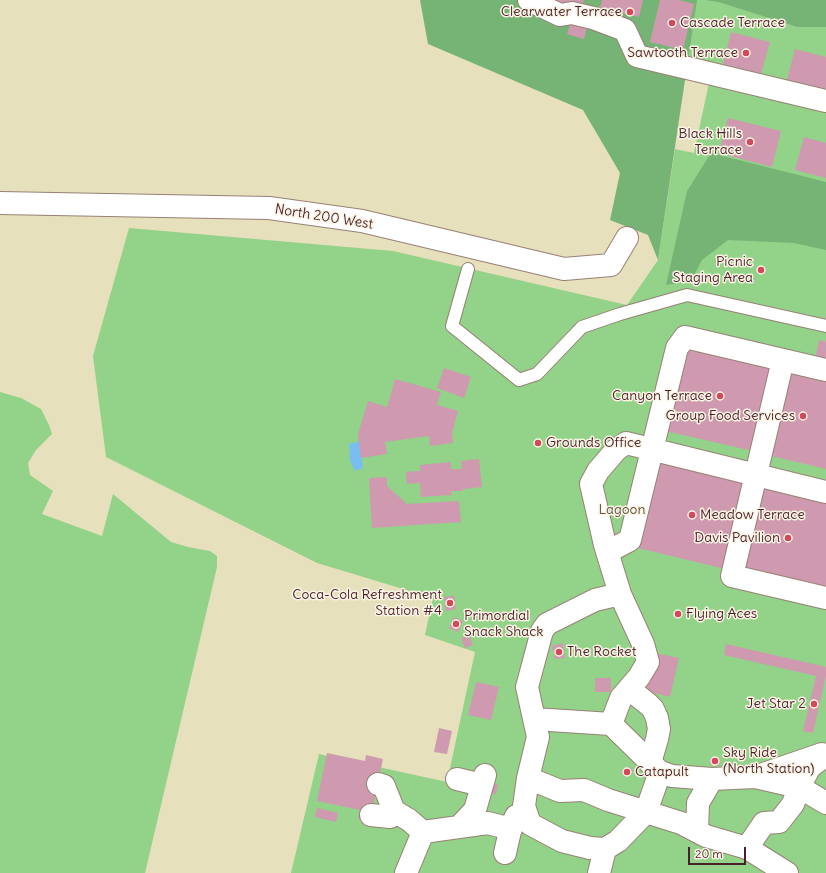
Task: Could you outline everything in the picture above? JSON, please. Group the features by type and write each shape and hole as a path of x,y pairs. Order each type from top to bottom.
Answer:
{"street":[{"path":"535,1 560,15 572,13 593,18 626,30 637,56 826,101"},
{"name":"North 200 West","path":"0,203 270,208 362,221 564,269 610,265 627,238"},
{"path":"595,600 610,561 630,540 677,348 685,337 826,370"},
{"path":"783,360 731,583 826,598"},
{"path":"611,724 621,698 639,677 648,662 644,644 610,561 592,484 598,471 616,450 626,443 826,492"},
{"path":"627,600 595,600 547,624 542,631 527,687 531,729 538,737 524,780 524,806 530,824 562,841 590,848 605,848 618,841 646,812 655,768 658,734 657,718 653,709 629,689"},
{"path":"531,729 611,724 655,768 672,776 712,779 755,777 826,754"},
{"path":"747,848 764,823 779,822 793,804 798,787 810,767 826,754"},
{"path":"755,777 798,787 826,803"},
{"path":"457,779 484,780 475,810 460,826"},
{"path":"697,831 698,803 712,779"},
{"path":"524,780 560,791 584,790 613,802 681,823 706,836 747,848 787,873"},
{"path":"378,784 384,786 394,811 409,820 423,832 488,823 504,827"},
{"path":"613,802 624,835"},
{"path":"503,852 504,827 524,806"},
{"path":"371,815 390,817 394,811"},
{"path":"406,873 423,832"},
{"path":"599,873 605,848"}],"lane":[{"path":"468,269 452,326 519,380 537,374 582,327 620,314 687,295 826,326"}],"green space":[{"path":"420,0 697,0 658,260 648,235 610,220 620,173 583,110 428,44"},
{"name":"Lagoon","path":"475,0 712,0 797,27 826,27 826,873 291,873 319,754 447,782 475,652 425,635 433,598 317,563 106,457 93,356 129,228 393,251 627,305 658,260 675,149 694,153 710,78"},
{"path":"706,0 826,0 826,27 797,27 718,2"},
{"path":"711,153 826,182 826,250 794,243 728,240 702,260 691,281 666,285 687,191"},
{"path":"0,392 21,398 41,409 49,425 52,434 36,450 28,463 30,475 53,491 42,514 102,536 113,494 171,542 210,551 217,556 217,567 145,873 0,873"}],"water":[{"path":"360,441 363,468 355,471 350,461 349,444"}],"building":[{"path":"545,0 584,0 582,10"},
{"name":"Clearwater Terrace","path":"602,0 643,0 639,17 600,8"},
{"name":"Cascade Terrace","path":"660,0 679,0 694,4 683,50 650,42"},
{"path":"572,19 588,23 584,39 567,34"},
{"name":"Sawtooth Terrace","path":"731,32 770,42 761,74 723,64"},
{"path":"795,49 826,57 826,93 786,83"},
{"name":"Black Hills Terrace","path":"728,118 781,131 772,167 719,153"},
{"path":"804,137 826,143 826,178 795,170"},
{"path":"819,340 826,342 826,367 814,364"},
{"name":"Canyon Terrace","path":"688,341 774,361 753,451 665,431"},
{"path":"444,368 471,377 464,398 437,388"},
{"name":"Group Food Services","path":"792,368 826,376 826,469 771,456"},
{"path":"395,379 441,392 437,405 458,411 452,433 453,443 430,446 429,436 385,442 387,454 361,458 358,434 368,401 387,407"},
{"path":"479,459 482,487 463,489 463,491 451,491 452,495 421,497 420,483 407,484 406,472 420,471 420,465 451,462 451,469 462,469 461,461"},
{"name":"Meadow Terrace","path":"660,459 746,481 725,569 638,548"},
{"path":"387,477 387,486 407,504 459,501 461,522 372,528 369,478"},
{"name":"Davis Pavilion","path":"763,485 826,500 826,596 741,575"},
{"name":"Coca-Cola Refreshment Station #4","path":"454,596 456,609 446,611 444,597"},
{"name":"Primordial Snack Shack","path":"454,617 463,621 458,632 449,628"},
{"path":"469,635 473,645 465,648 461,638"},
{"name":"The Rocket","path":"563,643 565,658 555,659 552,646"},
{"name":"Jet Star 2","path":"726,644 826,667 826,675 813,733 803,731 816,676 724,655"},
{"path":"655,653 679,658 670,697 646,691"},
{"path":"595,678 611,678 611,692 595,692"},
{"path":"476,682 499,687 491,720 468,715"},
{"path":"439,728 452,731 447,754 434,752"},
{"path":"327,753 365,761 366,755 383,759 370,821 358,819 360,810 317,801"},
{"name":"Sky Ride (North Station)","path":"711,757 720,759 719,766 709,764"},
{"name":"Catapult","path":"629,766 633,771 625,777 621,772"},
{"path":"488,782 498,785 496,794 486,792"},
{"path":"317,808 338,813 336,822 315,817"}],"place":[{"name":"Clearwater Terrace","path":"630,12"},
{"name":"Cascade Terrace","path":"672,23"},
{"name":"Sawtooth Terrace","path":"746,53"},
{"name":"Black Hills Terrace","path":"750,142"},
{"name":"Picnic Staging Area","path":"761,270"},
{"name":"Canyon Terrace","path":"720,396"},
{"name":"Group Food Services","path":"803,416"},
{"name":"Grounds Office","path":"538,443"},
{"name":"Meadow Terrace","path":"692,515"},
{"name":"Davis Pavilion","path":"788,538"},
{"name":"Coca-Cola Refreshment Station #4","path":"450,603"},
{"name":"Flying Aces","path":"678,614"},
{"name":"Primordial Snack Shack","path":"456,624"},
{"name":"The Rocket","path":"559,652"},
{"name":"Jet Star 2","path":"814,704"},
{"name":"Sky Ride (North Station)","path":"715,761"},
{"name":"Catapult","path":"627,772"}]}
